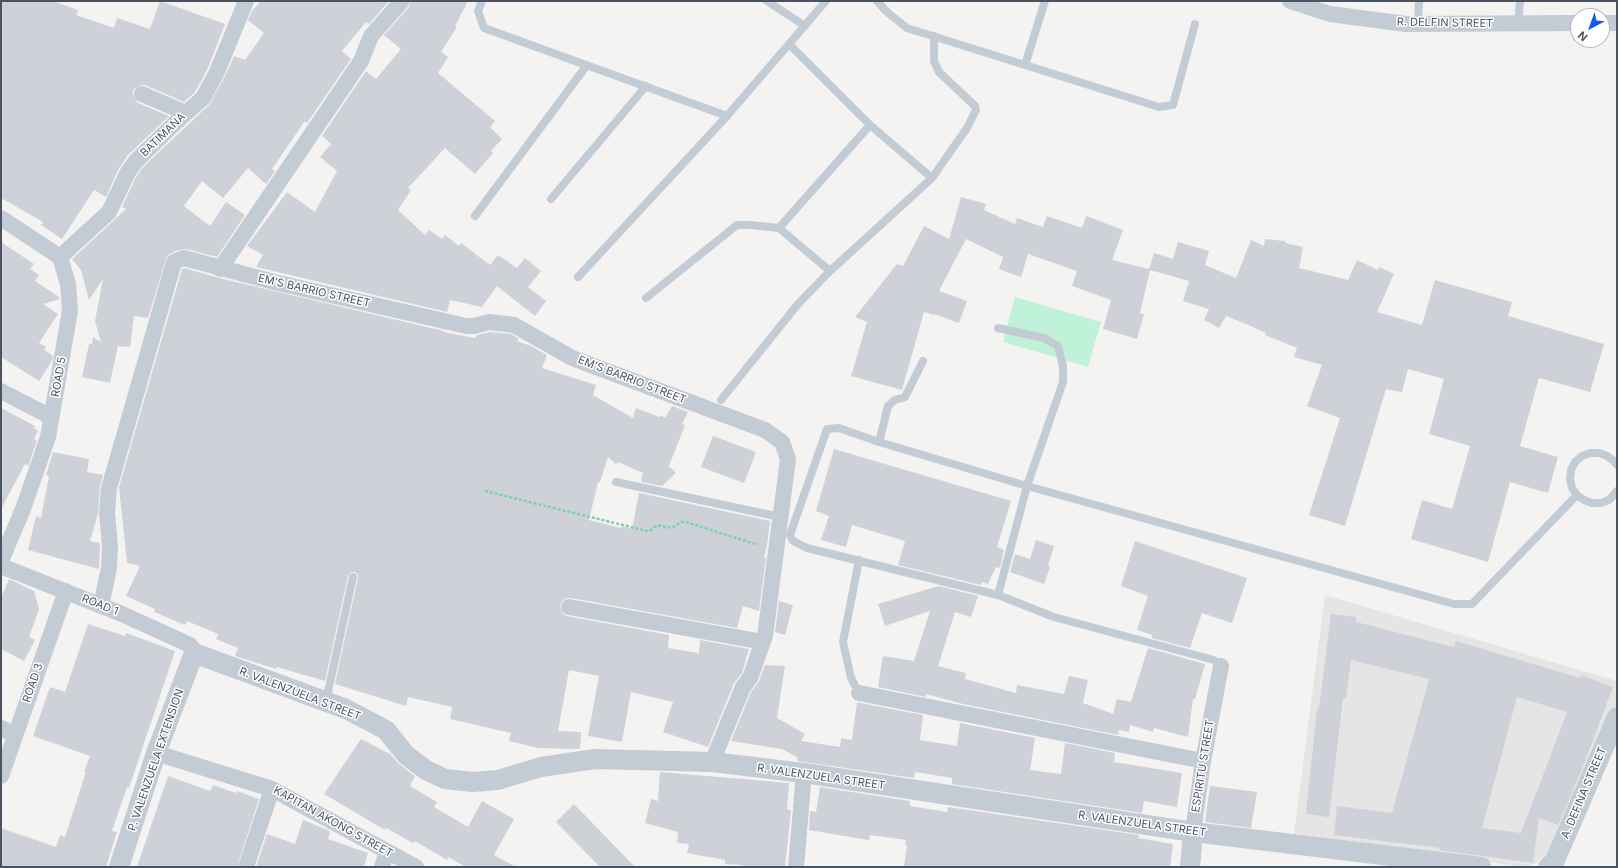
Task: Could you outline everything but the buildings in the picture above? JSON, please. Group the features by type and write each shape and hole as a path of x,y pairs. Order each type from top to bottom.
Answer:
{"street":[{"name":"BATIMANA","path":"60,257 109,212 128,172 136,161 203,98 217,72 246,1"},
{"path":"220,269 361,61 371,36 402,1"},
{"name":"R. DELFIN STREET","path":"1290,1 1330,14 1406,24 1570,23"},
{"path":"142,94 186,113"},
{"path":"1,218 60,257"},
{"name":"ROAD 5","path":"1,561 23,509 48,437 70,311 68,284 60,257"},
{"name":"EM’S BARRIO STREET","path":"101,606 109,568 110,546 107,513 109,488 174,262 184,258 220,269 466,326 474,326 489,322 514,325 572,358 765,430 782,442 788,459 780,517"},
{"path":"1,391 51,417"},
{"path":"712,762 743,688 750,678 765,636 780,517"},
{"name":"ROAD 1","path":"1,566 66,591 190,645 194,653"},
{"name":"ROAD 3","path":"1,776 8,732 66,591"},
{"path":"569,607 763,642"},
{"name":"R. VALENZUELA STREET","path":"194,653 346,709 386,730 406,755 426,770 445,779 473,782 498,780 542,767 595,759 712,762 804,774 1194,832 1481,867"},
{"name":"P. VALENZUELA EXTENSION","path":"119,867 156,753 194,653"},
{"name":"ESPIRITU STREET","path":"1190,867 1203,761 1221,666"},
{"path":"859,693 1203,761"},
{"name":"A. DEFINA STREET","path":"1548,867 1554,862 1617,717"},
{"name":"KAPITAN AKONG STREET","path":"156,753 272,789 384,860 416,867"},
{"path":"796,867 804,774"},
{"path":"246,867 272,789"}],"lane":[{"path":"482,1 478,11 484,28 727,116"},
{"path":"766,1 805,26"},
{"path":"578,277 727,116 826,1"},
{"path":"877,1 887,12 906,28 1142,103 1160,107 1174,105 1195,24"},
{"path":"1025,65 1044,1"},
{"path":"1418,24 1419,1"},
{"path":"1518,24 1520,1"},
{"path":"721,400 794,309 830,271 932,178 967,128 976,110 972,102 939,72 934,61 934,36"},
{"path":"789,44 870,125 932,178"},
{"path":"474,216 587,65"},
{"path":"551,199 646,86"},
{"path":"779,228 870,125"},
{"path":"646,298 737,225 779,228 830,271"},
{"path":"998,328 1044,338 1052,342 1058,346 1063,366 1063,382 1028,486 998,595"},
{"path":"879,442 888,406 895,400 905,397 923,361"},
{"path":"1221,666 1214,660 1054,617 998,595 806,548 792,541 790,535 827,429 839,428 879,442 1028,486 1454,604 1472,604 1577,495"},
{"path":"1617,465 1607,456 1599,453 1590,453 1582,456 1575,462 1570,475 1572,488 1577,495 1592,504 1609,500 1617,491"},
{"path":"616,482 780,517"},
{"path":"859,560 843,642 851,678 859,693"},
{"path":"326,702 353,577"}],"path":[{"path":"485,491 647,531 650,531 657,525 672,528 681,522 686,522 776,551"}],"shaded area":[{"path":"1325,595 1617,681 1617,703 1548,853 1535,864 1522,867 1294,834"}],"green space":[{"path":"1015,297 1101,322 1088,367 1003,342"}]}
